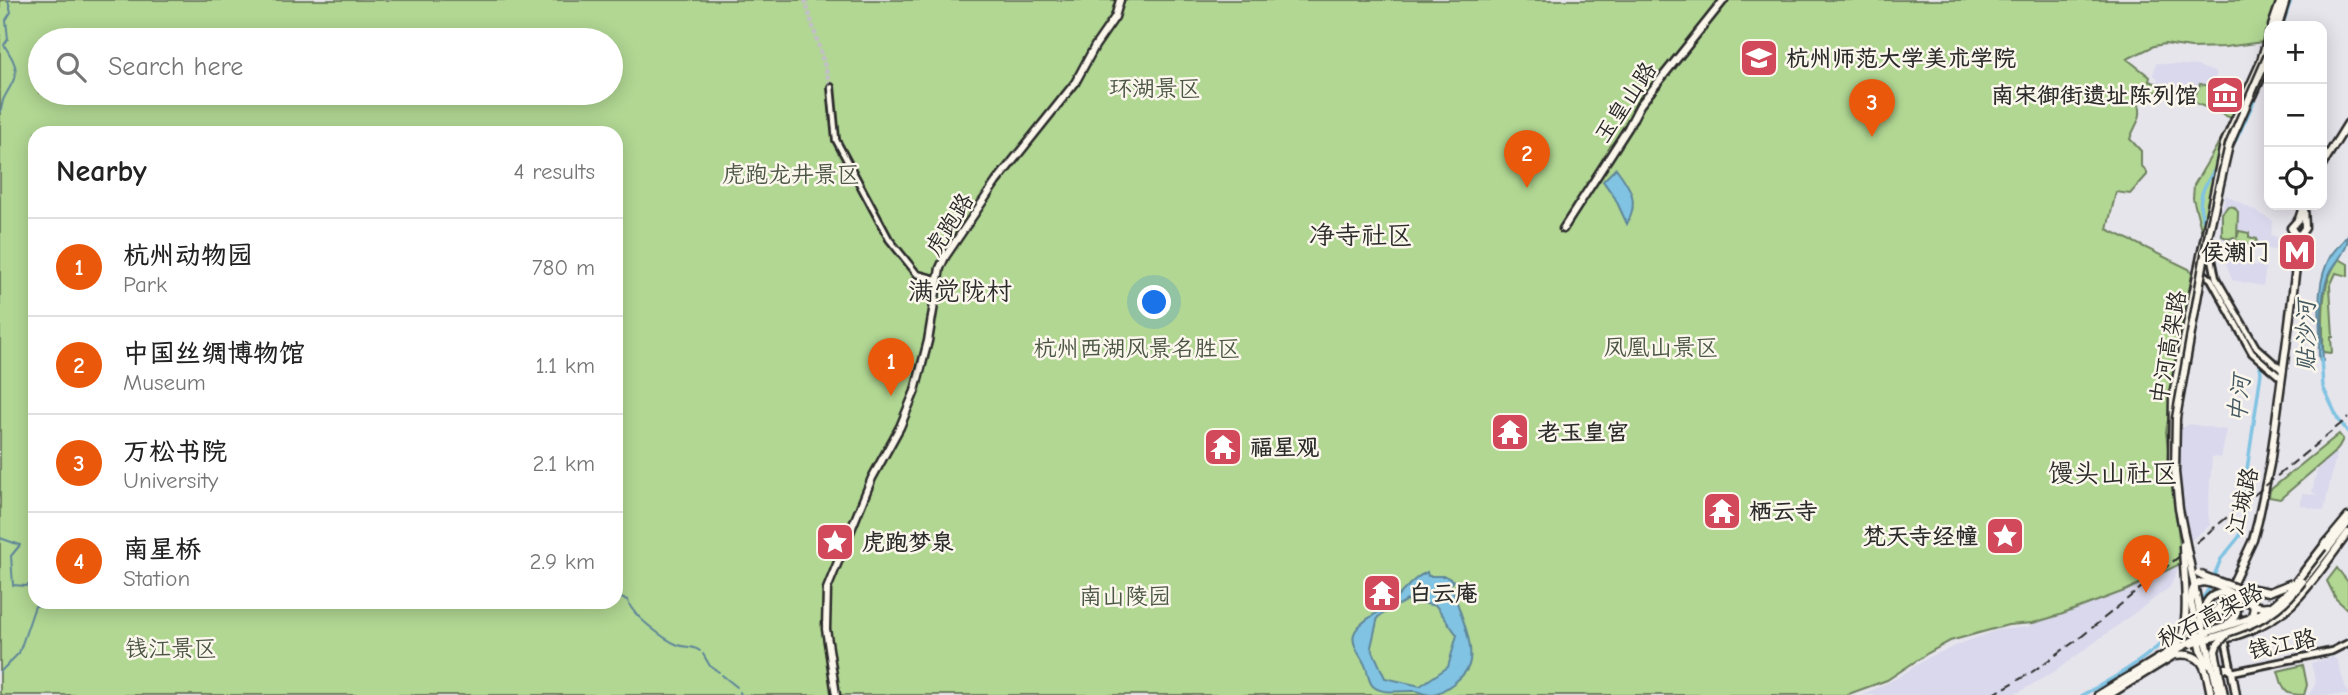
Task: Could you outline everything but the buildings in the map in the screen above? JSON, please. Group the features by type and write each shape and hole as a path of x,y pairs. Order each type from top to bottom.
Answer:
{"main road":[{"name":"虎跑路","path":"836,695 826,629 827,589 872,478 913,398 928,341 944,257 996,182 1075,83 1115,17 1120,0"},
{"name":"玉皇山路","path":"1563,229 1640,105 1724,0"},
{"path":"2278,21 2285,0"},
{"path":"2264,51 2224,144 2209,244 2216,278 2258,350 2282,374"},
{"name":"中河高架路","path":"2209,663 2176,507 2172,469 2174,408 2226,145 2264,60"},
{"name":"中河高架路","path":"2209,663 2179,509 2175,472 2176,418 2207,244 2229,145 2264,64"},
{"path":"2174,408 2173,395 2189,313 2231,147 2264,71"},
{"path":"831,87 836,140 889,239 917,274 939,280"},
{"path":"2327,157 2348,123"},
{"path":"2303,210 2297,222 2305,226 2304,210"},
{"name":"江城路","path":"2297,222 2291,228 2295,234 2300,235"},
{"name":"江城路","path":"2218,627 2217,618 2257,527 2270,464 2300,235 2305,231 2305,226"},
{"path":"2178,400 2186,372 2200,271 2209,244"},
{"path":"2200,271 2216,278"},
{"path":"2200,271 2211,279 2252,353 2282,374"},
{"path":"2210,642 2218,627 2260,611 2293,583 2348,515"},
{"name":"秋石高架路","path":"2110,695 2194,639 2218,627 2254,617 2273,605 2304,573 2348,515"},
{"name":"秋石高架路","path":"2099,695 2173,653 2256,623 2284,604 2348,525"},
{"path":"2196,646 2264,624 2290,606 2348,533"},
{"path":"2173,653 2185,632 2183,545"},
{"path":"2110,695 2175,655 2246,623 2254,612 2251,596 2206,578 2193,569 2189,558"},
{"path":"2199,573 2250,590 2269,592 2290,585 2304,573"},
{"path":"2209,663 2202,653 2191,603 2190,596 2195,585 2212,583 2257,606 2273,605"},
{"path":"2293,583 2299,595"},
{"path":"2099,695 2183,644 2218,627 2231,622 2238,612 2234,600 2223,593 2212,596 2204,607 2204,623 2209,663 2215,695"},
{"path":"2183,644 2224,602 2228,613 2240,619"},
{"path":"2218,627 2225,638 2236,695"},
{"path":"2215,695 2215,651 2222,638 2231,632"},
{"name":"钱江路","path":"2339,649 2348,643"},
{"path":"2196,646 2215,695"},
{"name":"钱江路","path":"2232,672 2348,649"},
{"path":"2173,653 2190,654 2200,660 2205,666 2215,695"},
{"path":"2204,672 2222,667 2232,672"}],"shaded area":[{"path":"2156,63 2198,66 2217,73 2212,88 2151,88 2152,81 2157,81 2158,78 2153,75"},
{"path":"2226,195 2273,221 2271,235 2289,243 2287,253 2220,238 2220,217"},
{"path":"2225,259 2266,268 2263,286 2232,280"},
{"path":"2189,424 2227,430 2221,458 2212,457 2208,512 2210,525 2190,541 2170,587 2057,670 2014,695 1862,695 1897,678 1929,657 1965,642 1998,630 2027,627 2051,613 2057,616 2063,599 2166,437"},
{"path":"2337,450 2324,511 2300,505 2302,494 2318,495 2312,492 2317,470"},
{"path":"2333,657 2337,660 2348,695 2309,695 2316,683 2311,663"}],"green space":[{"name":"凤凰山景区","path":"0,0 2275,0 2274,21 2264,21 2264,52 2260,65 2244,101 2242,99 2231,118 2193,102 2200,84 2245,94 2263,42 2191,48 2165,44 2154,46 2127,59 2150,77 2149,81 2164,86 2165,89 2137,98 2140,115 2130,139 2141,151 2141,165 2147,175 2130,194 2116,192 2107,229 2189,269 2192,274 2166,432 2182,563 2127,590 2060,615 2033,623 2008,625 1950,641 1887,680 1846,695 0,695"},
{"path":"2228,127 2221,145 2203,237 2193,198 2194,185"},
{"path":"2228,206 2234,207 2238,212 2237,238 2239,231 2249,233 2249,237 2257,239 2256,245 2237,241 2234,237 2229,239 2222,236 2222,213"},
{"path":"2339,259 2348,264 2348,276 2336,273 2330,286 2332,353 2323,352 2325,292 2332,270"},
{"path":"2339,434 2343,439 2337,450 2280,499 2269,497 2270,490"},
{"path":"2337,568 2348,582 2348,610 2336,599 2327,581"},
{"path":"2303,665 2307,685 2304,695 2292,694 2283,687 2278,671"}],"water":[{"path":"1616,168 1632,194 1633,208 1627,224 1615,198 1603,181"},
{"path":"2348,235 2346,247 2324,287 2323,361 2320,361 2319,305 2323,276 2330,257"},
{"path":"1427,572 1428,576 1445,576 1454,581 1451,584 1441,583 1438,587 1440,591 1446,593 1450,589 1454,593 1470,644 1468,667 1455,683 1431,695 1416,691 1389,692 1378,689 1370,682 1366,666 1355,645 1354,634 1360,625 1396,599","holes":["1407,600 1436,606 1457,635 1448,667 1420,686 1385,678 1371,647 1378,617"]}],"waterway":[{"path":"0,112 16,71 4,45 8,39 6,20 11,12 8,0"},
{"name":"中河","path":"2284,21 2291,0"},
{"name":"中河","path":"2260,87 2264,79"},
{"name":"中河","path":"2229,149 2256,97"},
{"name":"中河","path":"2206,226 2200,201 2219,164"},
{"name":"中河","path":"2198,605 2208,590 2221,559 2239,537 2244,517 2243,497 2261,373 2258,345 2219,280 2210,233"},
{"name":"贴沙河","path":"2321,358 2323,387 2338,419 2348,432"},
{"path":"0,538 20,545 11,556 13,585 28,585"},
{"path":"623,599 628,600 634,612 648,626 665,638 700,651"},
{"path":"0,672 19,653 34,609"},
{"name":"中河","path":"2082,695 2141,660 2192,614"},
{"path":"703,654 710,666 719,672"},
{"path":"722,675 737,687"}],"tunnel":[{"path":"805,0 831,87"}],"railway":[{"path":"1992,695 2032,672 2081,637 2348,418"}],"place":[{"name":"杭州师范大学美术学院","path":"1759,58"},
{"name":"南宋御街遗址陈列馆","path":"2225,95"},
{"name":"万松书院","path":"1872,137"},
{"name":"中国丝绸博物馆","path":"1527,188"},
{"name":"侯潮门","path":"2297,252"},
{"name":"杭州动物园","path":"891,396"},
{"name":"老玉皇宫","path":"1510,432"},
{"name":"福星观","path":"1223,447"},
{"name":"栖云寺","path":"1722,511"},
{"name":"梵天寺经幢","path":"2005,536"},
{"name":"虎跑梦泉","path":"835,542"},
{"name":"白云庵","path":"1382,593"},
{"name":"南星桥","path":"2146,593"}],"district":[{"name":"净寺社区","path":"1361,235"},
{"name":"满觉陇村","path":"960,291"},
{"name":"馒头山社区","path":"2113,473"}],"park label":[{"name":"环湖景区","path":"1155,88"},
{"name":"虎跑龙井景区","path":"791,174"},
{"name":"杭州西湖风景名胜区","path":"1137,348"},
{"name":"南山陵园","path":"1125,596"},
{"name":"钱江景区","path":"171,648"}]}
